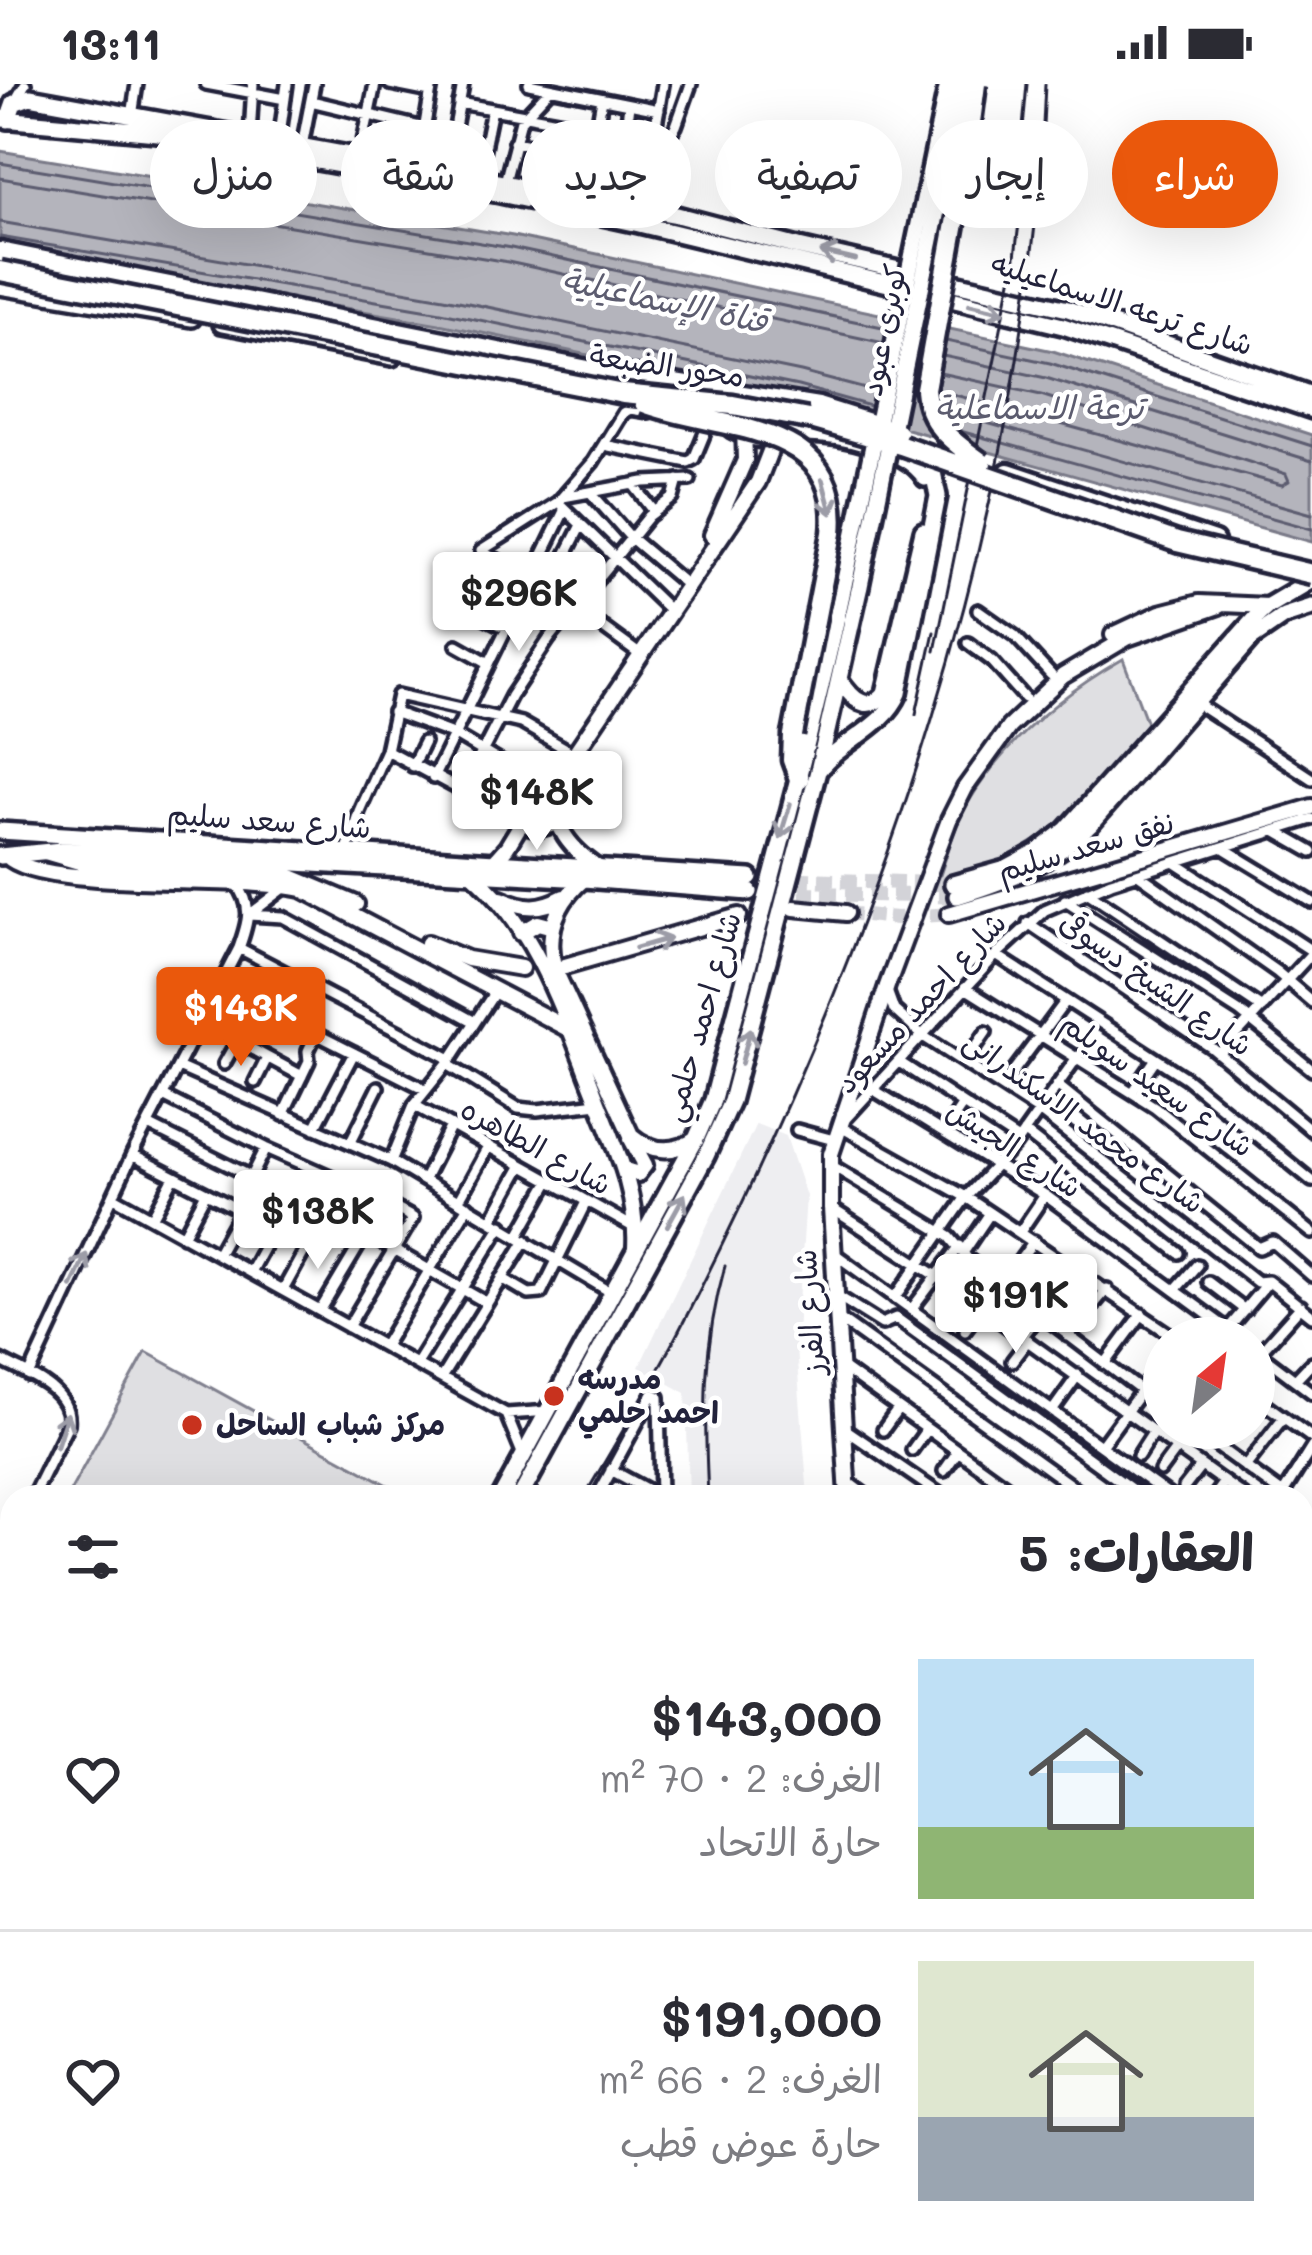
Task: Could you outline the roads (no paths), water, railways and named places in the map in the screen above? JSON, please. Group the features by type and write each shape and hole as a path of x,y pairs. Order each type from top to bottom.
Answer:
{"highway":[{"path":"976,84 925,388 929,409 943,432 982,463"},
{"name":"محور الضبعة","path":"0,256 593,371 818,407 1312,573"},
{"name":"محور الضبعة","path":"0,273 623,394 733,405 843,427 1177,542 1312,573"},
{"path":"623,394 670,411 777,437 807,456 826,486 832,533 793,736 792,760 799,779"}],"main road":[{"name":"كوبرى عبود","path":"852,586 948,84"},
{"name":"كوبرى عبود","path":"852,586 963,84"},
{"name":"شارع ترعه الاسماعيليه","path":"13,100 30,97 156,120"},
{"name":"شارع ترعه الاسماعيليه","path":"13,100 640,224 1064,326 1312,410"},
{"name":"شارع ترعه الاسماعيليه","path":"498,181 522,185"},
{"name":"شارع ترعه الاسماعيليه","path":"691,220 1068,309 1312,395"},
{"path":"767,239 769,228"},
{"path":"0,256 106,281 131,294"},
{"path":"0,273 771,408 899,440 927,462 936,484 930,548 897,699 886,714 838,749 818,771"},
{"path":"0,286 202,319 698,416 761,441 817,434 895,452 917,466 926,482 928,508 888,688 879,700 866,704 851,698 840,681"},
{"path":"1312,573 1268,606 1066,830 1022,862 955,890 1012,880 1062,851 1262,630 1312,607"},
{"name":"شارع احمد حلمي","path":"527,1485 706,1156 731,1100 840,681 852,586"},
{"name":"شارع احمد حلمي","path":"508,1485 713,1100 783,825 852,586"},
{"name":"شارع سعد سليم","path":"0,831 600,869 750,885 45,852 3,856"},
{"path":"40,832 38,843 45,852"}],"street":[{"path":"132,116 137,84"},
{"path":"206,84 254,88 285,99"},
{"path":"282,120 287,84"},
{"path":"307,120 314,84"},
{"path":"367,120 372,84"},
{"path":"390,84 431,88 425,120"},
{"path":"456,120 463,84"},
{"path":"529,84 659,110"},
{"path":"657,120 663,84"},
{"path":"678,120 691,84"},
{"path":"505,182 524,115 552,86"},
{"path":"251,120 254,88"},
{"path":"598,120 602,99"},
{"path":"311,101 390,120"},
{"path":"459,103 552,120"},
{"path":"627,120 629,104"},
{"path":"490,120 492,109"},
{"path":"514,142 522,143"},
{"path":"492,864 566,749 638,659 665,605 723,516 745,460 745,404"},
{"path":"600,869 571,848 558,823 554,800 561,771 765,469 773,438 771,408"},
{"path":"433,778 531,578 562,503 623,412 630,409 708,424 746,437"},
{"path":"604,446 684,462 694,459 708,424"},
{"path":"745,460 765,469"},
{"path":"461,793 521,679 575,607 684,480 633,484 562,503 481,549 549,588 575,607 638,659"},
{"path":"633,484 654,511"},
{"path":"591,494 682,581"},
{"path":"562,503 614,560 665,605"},
{"path":"549,588 581,525"},
{"path":"886,988 886,967 941,817 984,745 1025,698 1102,640 1147,618 1199,603 1268,606"},
{"path":"886,988 957,804 1017,717 1063,676 1105,649 1219,606"},
{"path":"464,607 506,628"},
{"path":"978,610 1015,635 1051,675"},
{"path":"968,643 992,661 1025,698"},
{"path":"458,645 489,663"},
{"path":"346,853 386,750 398,695 526,725 566,749"},
{"path":"1194,701 1312,779"},
{"path":"393,712 455,735 542,786"},
{"path":"412,766 424,742"},
{"path":"386,750 520,822 538,829 558,823"},
{"path":"489,806 500,786"},
{"name":"نفق سعد سليم","path":"949,914 1241,836 1312,807"},
{"name":"شارع احمد مسعود","path":"837,1133 996,955 1028,923 1064,899 1226,849 1241,836 1277,832 1312,819"},
{"path":"1277,832 1312,852"},
{"path":"1226,849 1312,902"},
{"path":"45,852 86,864 289,876 337,893 438,949 521,968"},
{"name":"شارع سعد سليم","path":"3,856 25,869 70,875 290,886 351,911 570,1030"},
{"path":"1176,863 1312,952 1220,1054"},
{"path":"473,874 496,896 521,933 570,1030 626,1170 635,1250"},
{"path":"1138,874 1312,1002"},
{"path":"496,896 530,908 545,906 584,879"},
{"path":"236,882 250,915"},
{"path":"29,1376 132,1156 221,986 250,915 290,886"},
{"path":"1087,890 1262,1008"},
{"path":"567,895 550,948 555,970 644,1168 636,1174 626,1170"},
{"path":"1064,899 1251,1020 1312,1070"},
{"path":"794,908 846,913"},
{"path":"250,915 283,917 476,1022"},
{"path":"566,966 740,916"},
{"path":"521,933 538,923 553,927"},
{"name":"شارع الشيخ دسوقى","path":"1028,923 1220,1054 1312,1131"},
{"path":"239,948 528,1110 598,1102"},
{"path":"996,955 1201,1089 1312,1181"},
{"path":"221,986 424,1089"},
{"name":"شارع محمد الاسكندرانى","path":"886,988 894,1010 923,1036 1003,1085 1257,1282 1266,1281 1312,1316"},
{"name":"شارع الفرز","path":"848,1485 830,1164 886,988"},
{"name":"شارع سعيد سويلم","path":"965,988 1133,1092 1209,1147 1312,1233"},
{"path":"391,1161 414,1105 496,990"},
{"path":"1003,1085 1065,1002"},
{"path":"202,1022 302,1076"},
{"path":"966,1061 986,1032"},
{"path":"283,1115 316,1034"},
{"path":"224,1064 237,1041"},
{"path":"316,1128 354,1053"},
{"path":"895,1298 966,1197 999,1164 1078,1056"},
{"path":"255,1082 268,1058"},
{"path":"1133,1092 1155,1060"},
{"path":"899,1062 1021,1136 1179,1253"},
{"path":"178,1067 391,1161 613,1293"},
{"path":"1058,1084 1259,1248 1270,1241 1312,1276"},
{"path":"350,1143 378,1087"},
{"name":"شارع الجيش","path":"874,1090 999,1164 1211,1317"},
{"path":"163,1096 385,1202 412,1221 348,1327"},
{"path":"944,1132 963,1104"},
{"name":"شارع الطاهره","path":"414,1105 636,1228"},
{"path":"148,1125 366,1234 487,1303"},
{"path":"424,1179 450,1128"},
{"path":"796,1130 837,1133 966,1197 1146,1317"},
{"path":"631,1135 644,1145 667,1150 696,1138"},
{"path":"217,1254 266,1148"},
{"path":"384,1346 430,1270 487,1148"},
{"path":"132,1156 308,1245"},
{"path":"830,1164 942,1232 1005,1288 1141,1391"},
{"path":"416,1364 463,1289 521,1167"},
{"path":"152,1218 174,1177"},
{"path":"441,1378 502,1278 550,1183"},
{"path":"184,1236 206,1193"},
{"path":"1126,1211 1143,1193"},
{"path":"1020,1232 1045,1195"},
{"path":"114,1197 506,1414 550,1411"},
{"path":"320,1311 385,1202"},
{"path":"502,1278 529,1294 538,1294 586,1202"},
{"path":"830,1208 938,1276 1143,1423"},
{"path":"911,1310 990,1213"},
{"path":"250,1272 274,1228"},
{"path":"283,1290 315,1232"},
{"path":"965,1330 1005,1288 1034,1241"},
{"path":"833,1253 1155,1485"},
{"path":"1012,1361 1036,1311 1069,1264"},
{"path":"1175,1291 1197,1265"},
{"path":"1239,1317 1266,1281"},
{"path":"1208,1282 1245,1310"},
{"path":"1068,1336 1107,1289"},
{"path":"836,1295 882,1324 896,1318 1126,1485"},
{"path":"1275,1332 1300,1306"},
{"path":"1105,1364 1142,1314"},
{"path":"837,1318 1070,1485"},
{"path":"0,1360 59,1395 69,1413 38,1485"},
{"path":"1295,1380 1312,1361"},
{"path":"1275,1365 1312,1393"},
{"path":"840,1366 1005,1485"},
{"path":"1053,1410 1078,1375"},
{"path":"1102,1446 1143,1388"},
{"path":"603,1485 650,1396 658,1397 661,1485"},
{"path":"884,1430 898,1408"},
{"path":"1275,1412 1312,1438"},
{"path":"506,1414 523,1459"},
{"path":"1246,1467 1283,1418"},
{"path":"845,1429 927,1485"},
{"path":"912,1450 927,1429"},
{"path":"1289,1485 1312,1447"},
{"path":"1138,1456 1143,1448"},
{"path":"1160,1471 1176,1449"},
{"path":"1178,1449 1228,1485"},
{"path":"1221,1449 1268,1485"},
{"path":"944,1472 958,1451"},
{"path":"1302,1464 1312,1472"},
{"path":"1186,1485 1201,1466"},
{"path":"611,1470 639,1485"}],"water":[{"name":"ترعة الاسماعلية","path":"0,151 150,176 150,228 317,228 317,204 341,208 341,228 465,228 513,236 1053,351 1312,435 1312,542 796,398 439,324 0,249"}],"tunnel":[{"path":"750,878 953,884"},
{"path":"777,893 957,896"},
{"path":"846,913 897,918 949,914"}],"railway":[{"path":"1024,120 1027,84"},
{"path":"591,1485 675,1338 757,1171 881,872 932,718 976,561 1009,403 1033,244 1045,84"},
{"path":"935,651 1018,228"},
{"path":"916,714 934,632"},
{"path":"708,1485 706,1380 725,1266"}],"place":[{"name":"مدرسه احمد حلمي","path":"554,1396"},
{"name":"مركز شباب الساحل","path":"192,1425"}],"water label":[{"name":"قناة الإسماعيلية","path":"665,300"}]}
